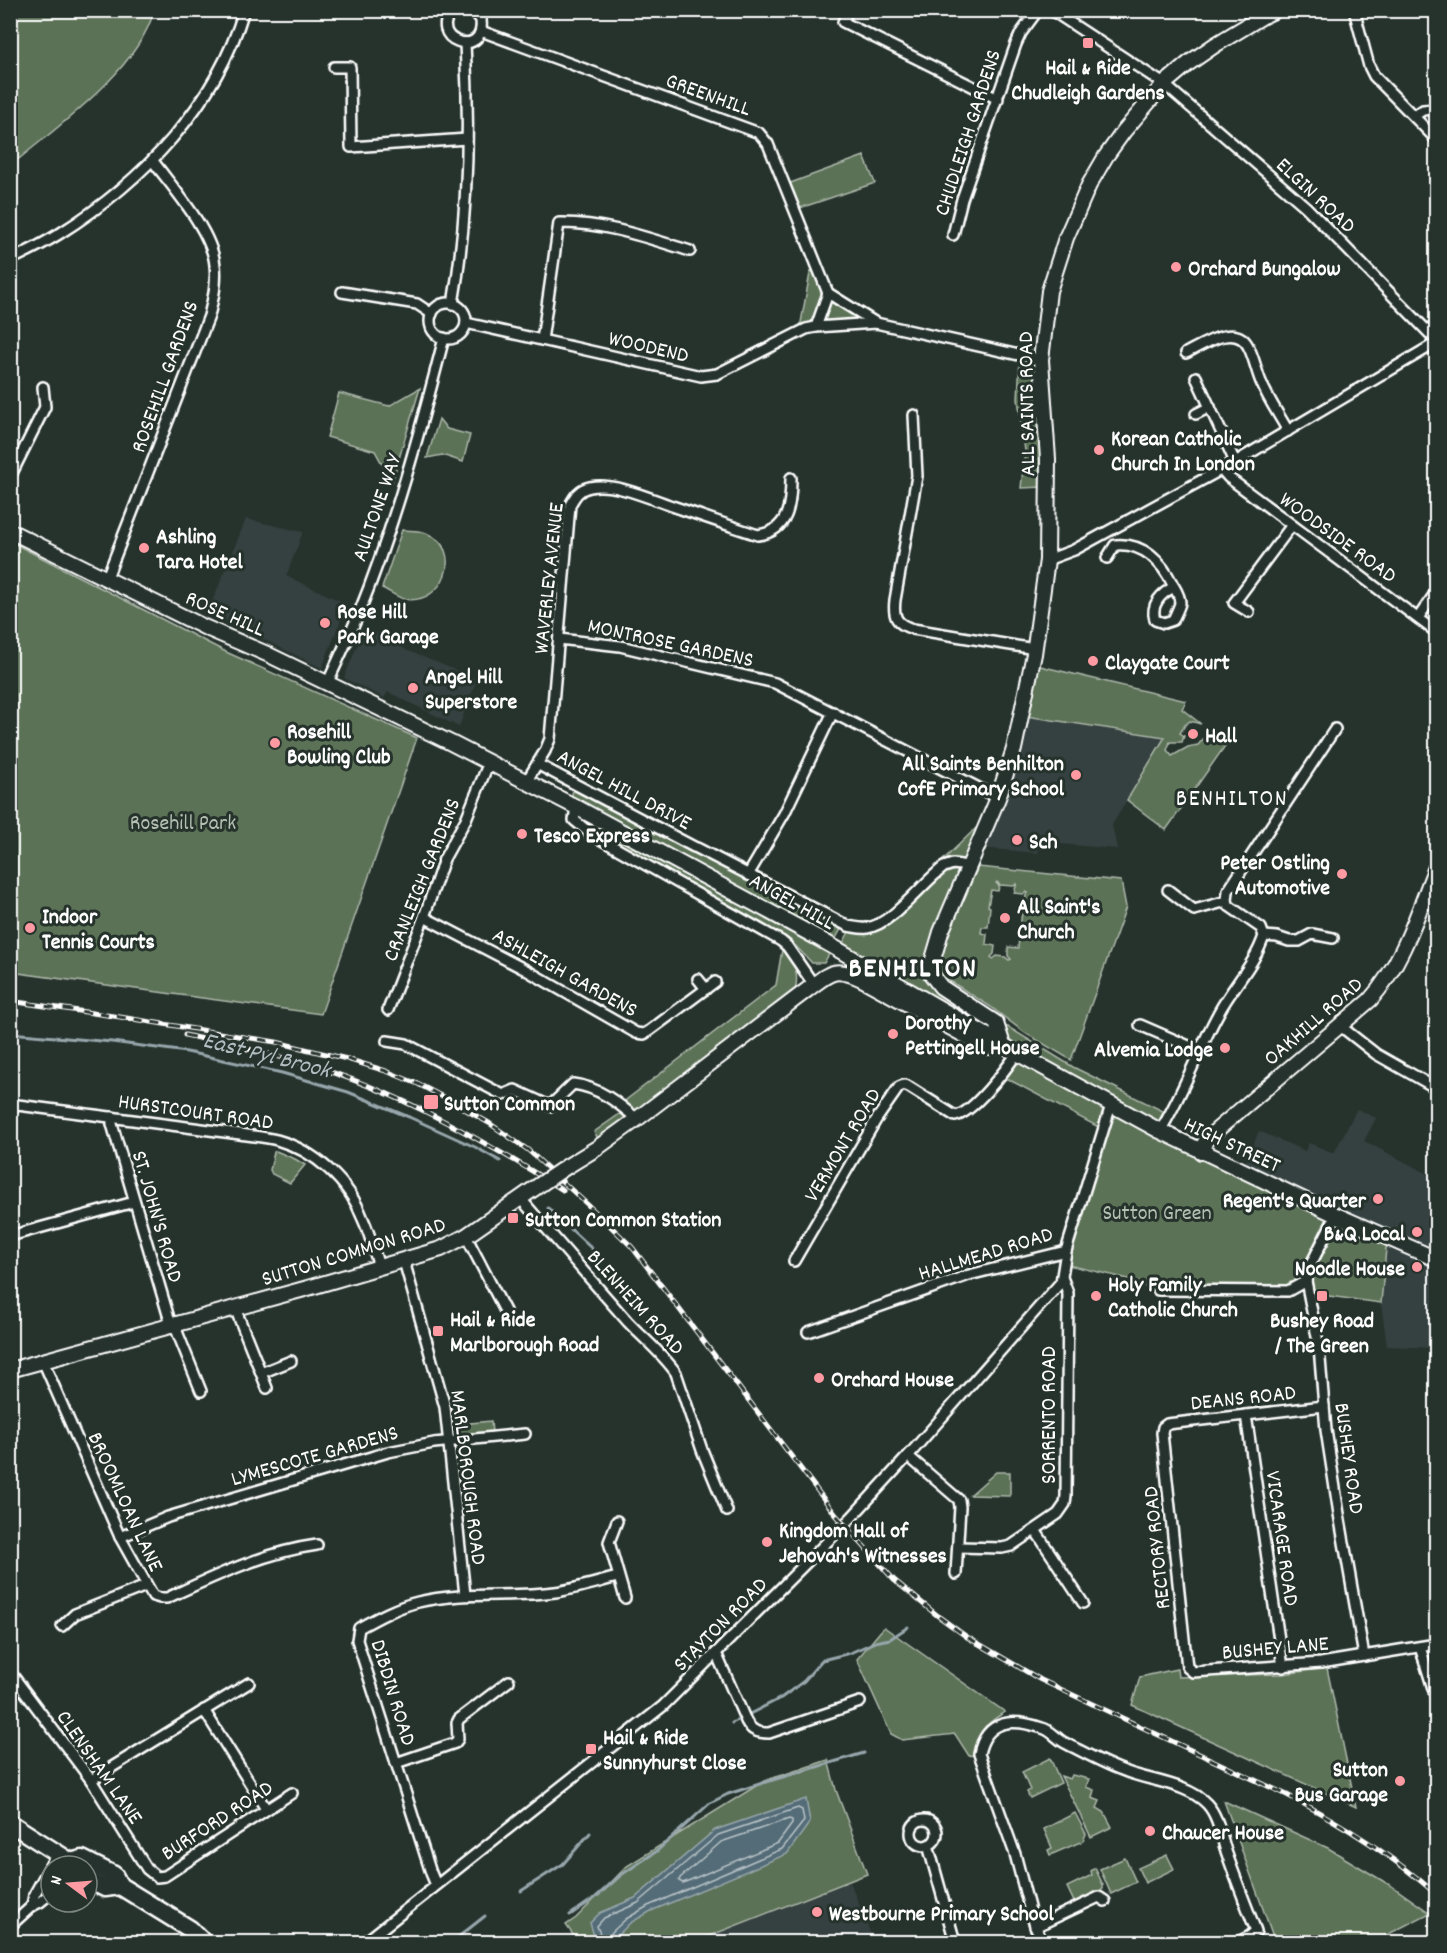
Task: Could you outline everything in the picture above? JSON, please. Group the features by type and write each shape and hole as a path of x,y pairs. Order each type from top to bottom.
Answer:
{"highway":[{"path":"10,1823 55,1854"},
{"path":"99,1866 114,1875 120,1886 190,1929 203,1942"},
{"path":"99,1885 105,1888 120,1886"}],"main road":[{"name":"ALL SAINTS ROAD","path":"1003,1044 996,1023 941,987 931,974 931,966 936,946 998,798 1014,749 1035,650 1047,560 1048,459 1041,360 1049,291 1089,185 1124,131 1164,84 1189,63 1267,12"},
{"name":"ROSE HILL","path":"10,531 106,580 327,684"},
{"name":"ANGEL HILL","path":"327,684 382,709 576,807 818,938 1017,1053"},
{"name":"OAKHILL ROAD","path":"1201,1152 1206,1140 1212,1134 1370,1000 1390,973 1437,867"},
{"path":"814,985 835,972 851,974 977,1042 990,1047 1003,1044"},
{"name":"SUTTON COMMON ROAD","path":"10,1370 441,1249 466,1236 597,1148 814,985"},
{"name":"HIGH STREET","path":"1017,1053 1201,1152 1437,1259"}],"street":[{"path":"10,260 59,234 108,200 153,160 198,105 217,76 237,35 244,10"},
{"path":"454,10 447,20 447,32 454,40 465,43 475,40 481,31 481,20 473,10"},
{"path":"848,10 843,22 998,99"},
{"name":"CHUDLEIGH GARDENS","path":"953,235 962,200 1016,44 1038,10"},
{"name":"ELGIN ROAD","path":"1051,10 1164,84 1306,207 1437,341"},
{"path":"1354,10 1369,66 1374,76 1437,139"},
{"name":"GREENHILL","path":"481,31 759,133 768,144 828,293"},
{"path":"453,304 466,189 465,43"},
{"path":"334,67 350,67 351,147 467,139"},
{"path":"1414,116 1423,110 1437,109"},
{"name":"ROSEHILL GARDENS","path":"106,580 209,316 215,287 215,264 210,245 199,225 153,160"},
{"path":"542,340 559,223 614,230 690,251"},
{"path":"342,292 417,304 432,314"},
{"path":"816,327 828,293"},
{"name":"WOODEND","path":"828,293 876,323"},
{"path":"444,303 460,307 464,312 466,323 464,329 456,337 444,338 431,326 432,314 444,303"},
{"name":"WOODEND","path":"466,323 701,376 717,374 796,333 816,327 876,323 1041,360"},
{"path":"1186,353 1222,336 1231,335 1248,344 1260,381 1288,431"},
{"name":"AULTONE WAY","path":"327,684 359,613 391,524 417,440 444,338"},
{"path":"1047,560 1074,550 1235,462 1437,341"},
{"path":"1196,377 1235,462"},
{"path":"10,477 15,458 45,406 43,387"},
{"path":"1197,414 1210,407"},
{"path":"914,416 917,476 895,600 896,621 903,627 1035,650"},
{"name":"WOODSIDE ROAD","path":"1221,469 1229,478 1437,632"},
{"name":"WAVERLEY AVENUE","path":"526,782 550,739 570,505 575,495 582,489 606,487 633,493 758,535 768,534 787,516 791,502 792,478"},
{"path":"1249,612 1234,603 1292,525"},
{"path":"1107,532 1115,545"},
{"path":"1115,545 1126,544 1156,559 1174,586"},
{"path":"1107,558 1115,545"},
{"path":"1418,618 1437,592"},
{"name":"MONTROSE GARDENS","path":"559,639 620,646 775,683 998,798"},
{"path":"748,875 784,814 833,712"},
{"path":"1160,1131 1172,1112 1219,1011 1258,951 1264,936 1260,928 1233,910 1227,901 1228,891 1335,729"},
{"name":"CRANLEIGH GARDENS","path":"388,1010 444,859 466,819 489,762"},
{"name":"ANGEL HILL DRIVE","path":"537,764 849,926 866,929 881,924 944,867 953,864 969,866"},
{"name":"ANGEL HILL","path":"576,807 574,820 591,834 781,941 787,946 814,985"},
{"path":"1168,890 1194,910 1227,901"},
{"name":"ASHLEIGH GARDENS","path":"424,917 526,970 636,1033 644,1034 649,1031 715,982"},
{"path":"1264,936 1299,941 1312,934 1333,938"},
{"path":"698,979 706,989"},
{"path":"1140,1025 1200,1051"},
{"path":"1339,1025 1376,1054 1437,1088"},
{"path":"387,1041 406,1044 503,1095 515,1090 550,1106 573,1084 586,1085 612,1098 637,1119"},
{"name":"VERMONT ROAD","path":"794,1261 876,1120 899,1087 904,1085 909,1087 955,1116 959,1116 986,1091 1017,1053"},
{"name":"HURSTCOURT ROAD","path":"10,1104 240,1134 277,1140 300,1149 332,1172 346,1188 364,1219 379,1267"},
{"name":"HALLMEAD ROAD","path":"808,1332 969,1275 1066,1251 1111,1105"},
{"name":"ST. JOHN'S ROAD","path":"112,1118 134,1202 169,1318 174,1324 201,1391"},
{"name":"BLENHEIM ROAD","path":"521,1199 613,1305 676,1373 702,1450 727,1511"},
{"path":"10,1236 134,1202"},
{"path":"1158,1290 1288,1291 1306,1281 1310,1266 1336,1215"},
{"path":"466,1236 505,1311"},
{"name":"STAYTON ROAD","path":"365,1942 647,1721 716,1653 908,1456 1058,1286 1062,1277 1066,1251"},
{"name":"MARLBOROUGH ROAD","path":"404,1261 445,1407 465,1595"},
{"name":"SORRENTO ROAD","path":"958,1547 1002,1548 1011,1546 1062,1509 1066,1496 1068,1293 1062,1277"},
{"name":"BUSHEY ROAD","path":"1306,1281 1319,1347 1324,1406 1339,1514 1364,1656"},
{"path":"235,1308 267,1388"},
{"name":"BROOMLOAN LANE","path":"44,1361 120,1537 153,1596 167,1598 224,1572 297,1547 317,1545"},
{"path":"261,1373 291,1361"},
{"name":"DEANS ROAD","path":"1167,1424 1324,1406"},
{"name":"VICARAGE ROAD","path":"1246,1415 1283,1667"},
{"name":"RECTORY ROAD","path":"1167,1424 1163,1427 1162,1433 1189,1670"},
{"name":"LYMESCOTE GARDENS","path":"120,1537 168,1517 404,1448 525,1434"},
{"path":"908,1456 959,1500 956,1574"},
{"path":"617,1521 609,1542 625,1598"},
{"path":"1035,1530 1083,1603"},
{"name":"DIBDIN ROAD","path":"436,1885 430,1873 357,1640 359,1628 401,1607 434,1599 465,1595 556,1592 618,1578"},
{"path":"62,1626 75,1614 146,1587"},
{"path":"1364,1656 1437,1644"},
{"path":"1420,1647 1437,1698"},
{"path":"716,1653 749,1726 757,1732 769,1732 860,1702"},
{"name":"BUSHEY LANE","path":"1189,1670 1193,1672 1283,1667 1364,1656"},
{"name":"CLENSHAM LANE","path":"10,1672 91,1780 147,1869 156,1877 161,1878"},
{"path":"396,1763 455,1743 458,1739 459,1719 509,1681"},
{"path":"91,1780 249,1683"},
{"path":"204,1710 266,1809"},
{"path":"1042,1942 1030,1915 1017,1861 979,1754 981,1743 990,1730 1000,1724 1017,1722 1044,1728 1061,1742 1126,1772 1171,1785 1204,1802 1214,1812 1256,1931 1238,1942"},
{"name":"BURFORD ROAD","path":"161,1878 292,1793"},
{"path":"928,1845 948,1924 955,1942"},
{"path":"32,1906 33,1895 39,1889"},
{"path":"1035,1927 1099,1897 1105,1901"},
{"path":"10,1926 39,1902"}],"shaded area":[{"path":"246,519 303,532 286,576 347,604 322,668 208,612"},
{"path":"365,627 406,650 477,679 459,727 388,692 384,698 344,678"},
{"name":"All Saints Benhilton CofE Primary School","path":"1036,665 1186,701 1112,825 1117,849 1039,842 1038,853 981,848"},
{"path":"1357,1109 1376,1118 1364,1141 1436,1178 1436,1348 1387,1346 1381,1303 1387,1238 1390,1231 1244,1167 1259,1131 1305,1151 1309,1143 1334,1153"},
{"name":"Westbourne Primary School","path":"850,1882 874,1942 694,1942"}],"green space":[{"path":"10,11 154,11 133,53 116,73 58,127 20,158 11,162"},
{"path":"864,156 875,183 794,210 785,185"},
{"path":"815,267 825,293 869,321 800,328 810,273"},
{"path":"1020,358 1039,362 1045,487 1021,488 1025,451 1018,399"},
{"path":"420,388 392,482 375,451 327,437 339,393 389,406"},
{"path":"439,419 447,429 470,435 463,462 442,455 427,458"},
{"path":"402,530 426,533 438,540 445,551 447,563 445,575 439,586 430,594 418,599 404,599 382,588"},
{"name":"Rosehill Park","path":"11,542 226,652 417,738 321,1014 11,972"},
{"path":"1036,665 1186,701 1182,709 1201,724 1190,721 1185,725 1180,733 1184,736 1182,742 1170,742 1167,750 1172,756 1188,747 1198,745 1213,733 1227,743 1166,830 1127,800 1165,737 1025,716"},
{"path":"573,790 841,929 835,940 571,798"},
{"path":"583,820 829,954 824,963 812,963 789,939 596,831 583,823 581,821"},
{"path":"976,828 983,830 929,976 993,1025 999,1040 841,947 850,930 868,931 941,871 938,865"},
{"path":"978,867 1121,881 1126,907 1071,1060 1025,1033 991,1007 939,974 937,967 939,957","holes":["996,883 1014,886 1017,883 1014,893 1028,893 1022,910 1020,930 1026,931 1025,938 1019,938 1018,948 1008,947 1008,956 1011,959 1009,960 997,956 993,959 991,957 995,946 986,944 987,934 981,933 982,927 988,927 991,890 998,891 999,886"]},
{"path":"783,944 796,970 793,998 601,1143 594,1132 628,1108 622,1103 776,985"},
{"path":"1001,1026 1008,1027 1073,1067 1167,1113 1160,1125 1006,1043"},
{"path":"1017,1055 1109,1105 1102,1129 1002,1076"},
{"name":"Sutton Green","path":"1112,1108 1387,1238 1381,1303 1314,1294 1312,1280 1306,1277 1284,1288 1157,1285 1152,1292 1137,1281 1068,1265 1069,1250"},
{"path":"276,1151 305,1165 290,1183 272,1174 270,1170"},
{"path":"491,1421 492,1433 461,1434 460,1424"},
{"path":"996,1472 1010,1472 1010,1496 970,1495"},
{"path":"884,1627 1005,1712 983,1729 973,1755 969,1756 955,1734 902,1740 891,1734 857,1659"},
{"path":"1327,1668 1356,1807 1132,1705 1140,1677 1177,1669 1178,1677 1283,1674"},
{"path":"1050,1758 1061,1783 1030,1798 1027,1792 1030,1790 1022,1772"},
{"path":"828,1760 836,1790 867,1874 694,1942 578,1942 566,1925 576,1918 627,1866 764,1781"},
{"path":"1072,1775 1089,1779 1086,1787 1094,1790 1092,1798 1100,1801 1097,1808 1104,1812 1112,1827 1091,1837 1061,1776 1070,1779"},
{"path":"1224,1801 1328,1848 1393,1887 1430,1913 1373,1942 1275,1942"},
{"path":"1075,1813 1086,1834 1083,1841 1050,1855 1048,1850 1052,1848 1044,1829"},
{"path":"1167,1855 1174,1869 1145,1883 1138,1868"},
{"path":"1125,1858 1136,1882 1111,1894 1100,1869"},
{"path":"1095,1868 1103,1889 1078,1900 1079,1902 1075,1904 1067,1887 1092,1875 1091,1871"}],"water":[{"path":"806,1799 810,1822 787,1854 651,1911 630,1923 611,1942 596,1942 590,1923 600,1913 635,1898 715,1830"}],"waterway":[{"name":"East Pyl Brook","path":"10,1033 112,1042 187,1052 282,1073 348,1092 409,1117 500,1161"},
{"name":"East Pyl Brook","path":"548,1208 603,1259"},
{"path":"732,1723 781,1698 804,1681 822,1660 890,1639 908,1627"},
{"path":"570,1915 596,1897 621,1875 657,1851 710,1803 728,1794 864,1753"},
{"path":"521,1891 563,1864 590,1833"},
{"path":"452,1942 485,1916"}],"railway":[{"path":"10,1001 276,1042 347,1059 418,1084 489,1123 528,1150 632,1247 836,1515 894,1580 938,1616 967,1637 1041,1680 1307,1806 1383,1852 1436,1894"},
{"path":"185,1035 290,1060 373,1088 470,1135 563,1190"}],"place":[{"name":"Hail & Ride Chudleigh Gardens","path":"1088,43"},
{"name":"Orchard Bungalow","path":"1176,267"},
{"name":"Korean Catholic Church In London","path":"1099,450"},
{"name":"Ashling Tara Hotel","path":"144,548"},
{"name":"Rose Hill Park Garage","path":"325,623"},
{"name":"Claygate Court","path":"1093,661"},
{"name":"Angel Hill Superstore","path":"413,688"},
{"name":"Hall","path":"1193,734"},
{"name":"Rosehill Bowling Club","path":"275,743"},
{"name":"All Saints Benhilton CofE Primary School","path":"1076,775"},
{"name":"Tesco Express","path":"522,834"},
{"name":"Sch","path":"1017,840"},
{"name":"Peter Ostling Automotive","path":"1342,874"},
{"name":"All Saint's Church","path":"1005,918"},
{"name":"Indoor Tennis Courts","path":"30,928"},
{"name":"Dorothy Pettingell House","path":"893,1034"},
{"name":"Alvemia Lodge","path":"1225,1048"},
{"name":"Sutton Common","path":"431,1102"},
{"name":"Regent's Quarter","path":"1378,1199"},
{"name":"Sutton Common Station","path":"513,1218"},
{"name":"B&Q Local","path":"1417,1232"},
{"name":"Noodle House","path":"1417,1267"},
{"name":"Holy Family Catholic Church","path":"1096,1296"},
{"name":"Bushey Road / The Green","path":"1322,1296"},
{"name":"Hail & Ride Marlborough Road","path":"438,1331"},
{"name":"Orchard House","path":"819,1378"},
{"name":"Kingdom Hall of Jehovah's Witnesses","path":"767,1542"},
{"name":"Hail & Ride Sunnyhurst Close","path":"591,1749"},
{"name":"Sutton Bus Garage","path":"1400,1781"},
{"name":"Chaucer House","path":"1150,1831"},
{"name":"Westbourne Primary School","path":"817,1912"}],"district":[{"name":"BENHILTON","path":"1232,797"},
{"name":"BENHILTON","path":"913,966"}]}
